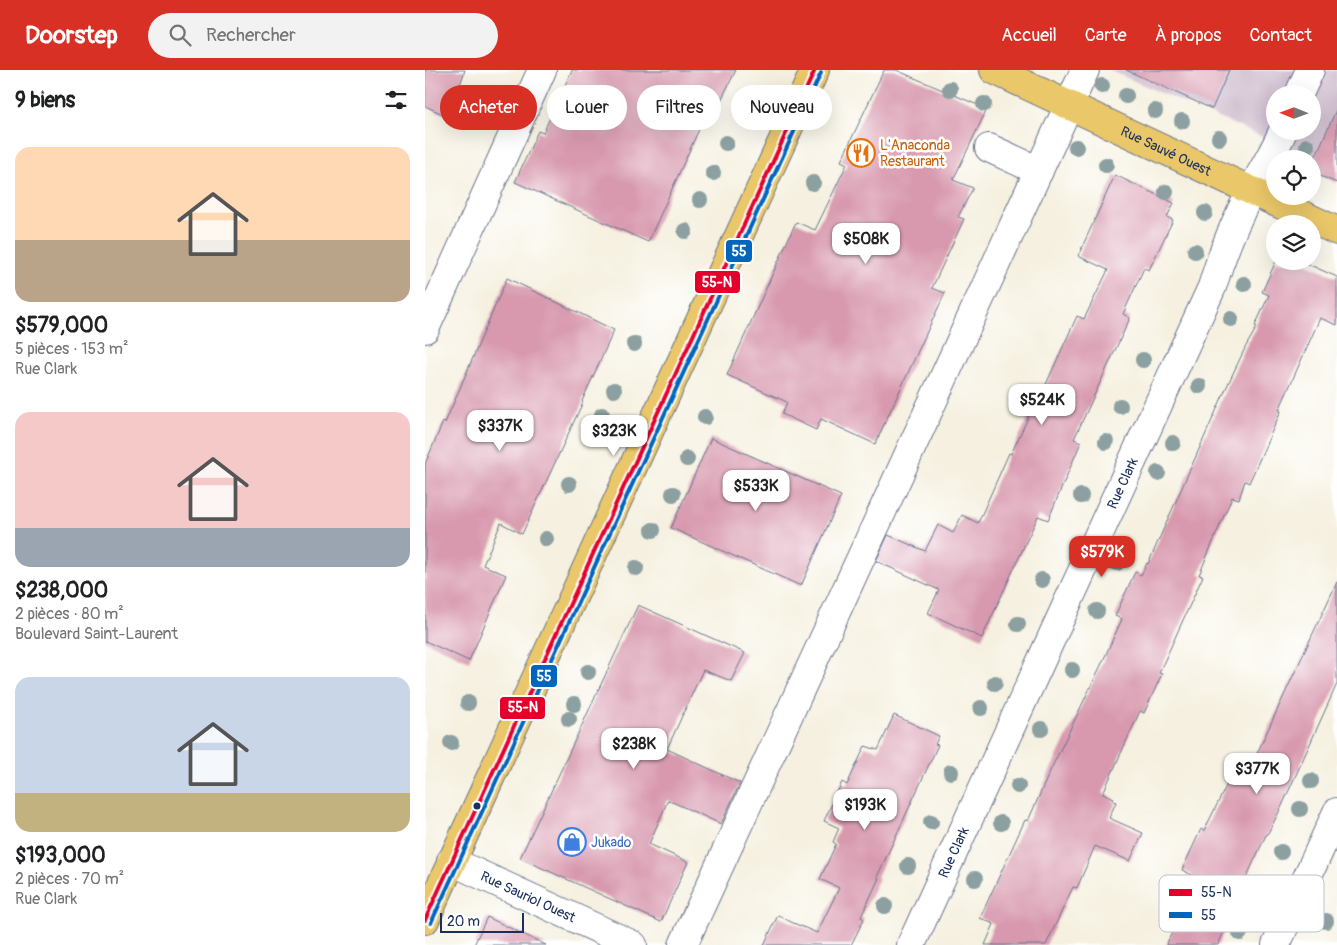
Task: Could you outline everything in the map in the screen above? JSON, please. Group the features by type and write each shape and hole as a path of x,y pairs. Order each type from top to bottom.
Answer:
{"main road":[{"path":"425,920 815,70"},
{"name":"Rue Sauvé Ouest","path":"994,70 1337,231"}],"street":[{"path":"425,329 542,70"},
{"path":"683,945 1085,70"},
{"path":"1303,85 1309,70"},
{"name":"Rue Clark","path":"911,945 1212,287 1223,250 1279,140"},
{"path":"989,148 1039,171"},
{"path":"1308,875 1337,812"},
{"name":"Rue Sauriol Ouest","path":"451,861 633,945"},
{"path":"1275,945 1281,932"}],"shaded area":[{"path":"1109,70 1337,70 1337,171 1321,163 1321,150 1292,150 1269,140 1321,140 1321,85 1266,85 1266,138"}],"building":[{"path":"425,70 465,70 460,85 440,85 440,113 425,106"},
{"path":"572,70 736,70 721,100 721,85 637,85 637,130 699,130 648,242 515,182 538,131 543,133 547,124 547,130 627,130 627,85 565,85"},
{"path":"884,70 896,70 987,109 953,180 973,188 958,217 964,219 932,288 945,293 875,444 821,419 816,430 782,414 787,402 727,375 796,222 815,230 847,164 841,161"},
{"path":"1126,70 1229,70 1212,109"},
{"path":"1337,108 1337,183 1321,176 1321,150 1318,150"},
{"path":"1115,175 1174,203 1167,217 1173,220 1149,270 1144,268 1123,314 1130,318 1074,439 1081,442 1048,520 1038,516 982,638 928,613 939,590 876,561 888,535 925,551 938,525 953,533 962,515 978,523 1009,453 1011,454 1035,403 1037,404 1077,316 1084,319 1108,270 1078,256"},
{"path":"1272,270 1321,270 1337,277 1337,325 1320,318 1249,483 1245,481 1239,499 1232,497 1199,575 1203,576 1159,673 1162,674 1144,713 1140,711 1103,793 1114,798 1113,801 1116,802 1109,818 1143,833 1130,861 1095,846 1077,888 1073,887 1046,945 985,945 994,924 980,918 1025,820 1028,821 1122,619 1115,616 1135,572 1141,575 1148,564 1228,384 1257,327 1255,326 1269,295 1262,292"},
{"path":"507,278 614,330 522,534 501,523 483,565 506,575 469,661 425,641 425,464 443,422 445,423"},
{"path":"711,438 841,496 801,586 671,528"},
{"path":"1337,582 1337,684 1281,808 1248,875 1192,875 1182,870 1201,829 1204,831 1232,774 1236,776 1237,774 1245,779"},
{"path":"638,605 745,653 731,681 703,670 667,749 740,783 721,824 668,800 649,844 688,862 661,922 520,858"},
{"path":"894,715 939,736 935,744 938,745 877,877 879,878 861,917 864,919 851,945 764,945 778,915 817,933 839,888 820,879 836,844 833,842 839,828 824,821 842,782 847,785 865,746 878,750"},
{"path":"487,917 546,945 474,945"},
{"path":"1172,932 1224,932 1218,945 1166,945"}],"transit line":[{"name":"55-N","path":"425,920 815,70"},
{"name":"55","path":"431,923 821,73"}],"place":[{"name":"L'Anaconda Restaurant","path":"861,153"},
{"name":"Jukado","path":"572,842"}]}
